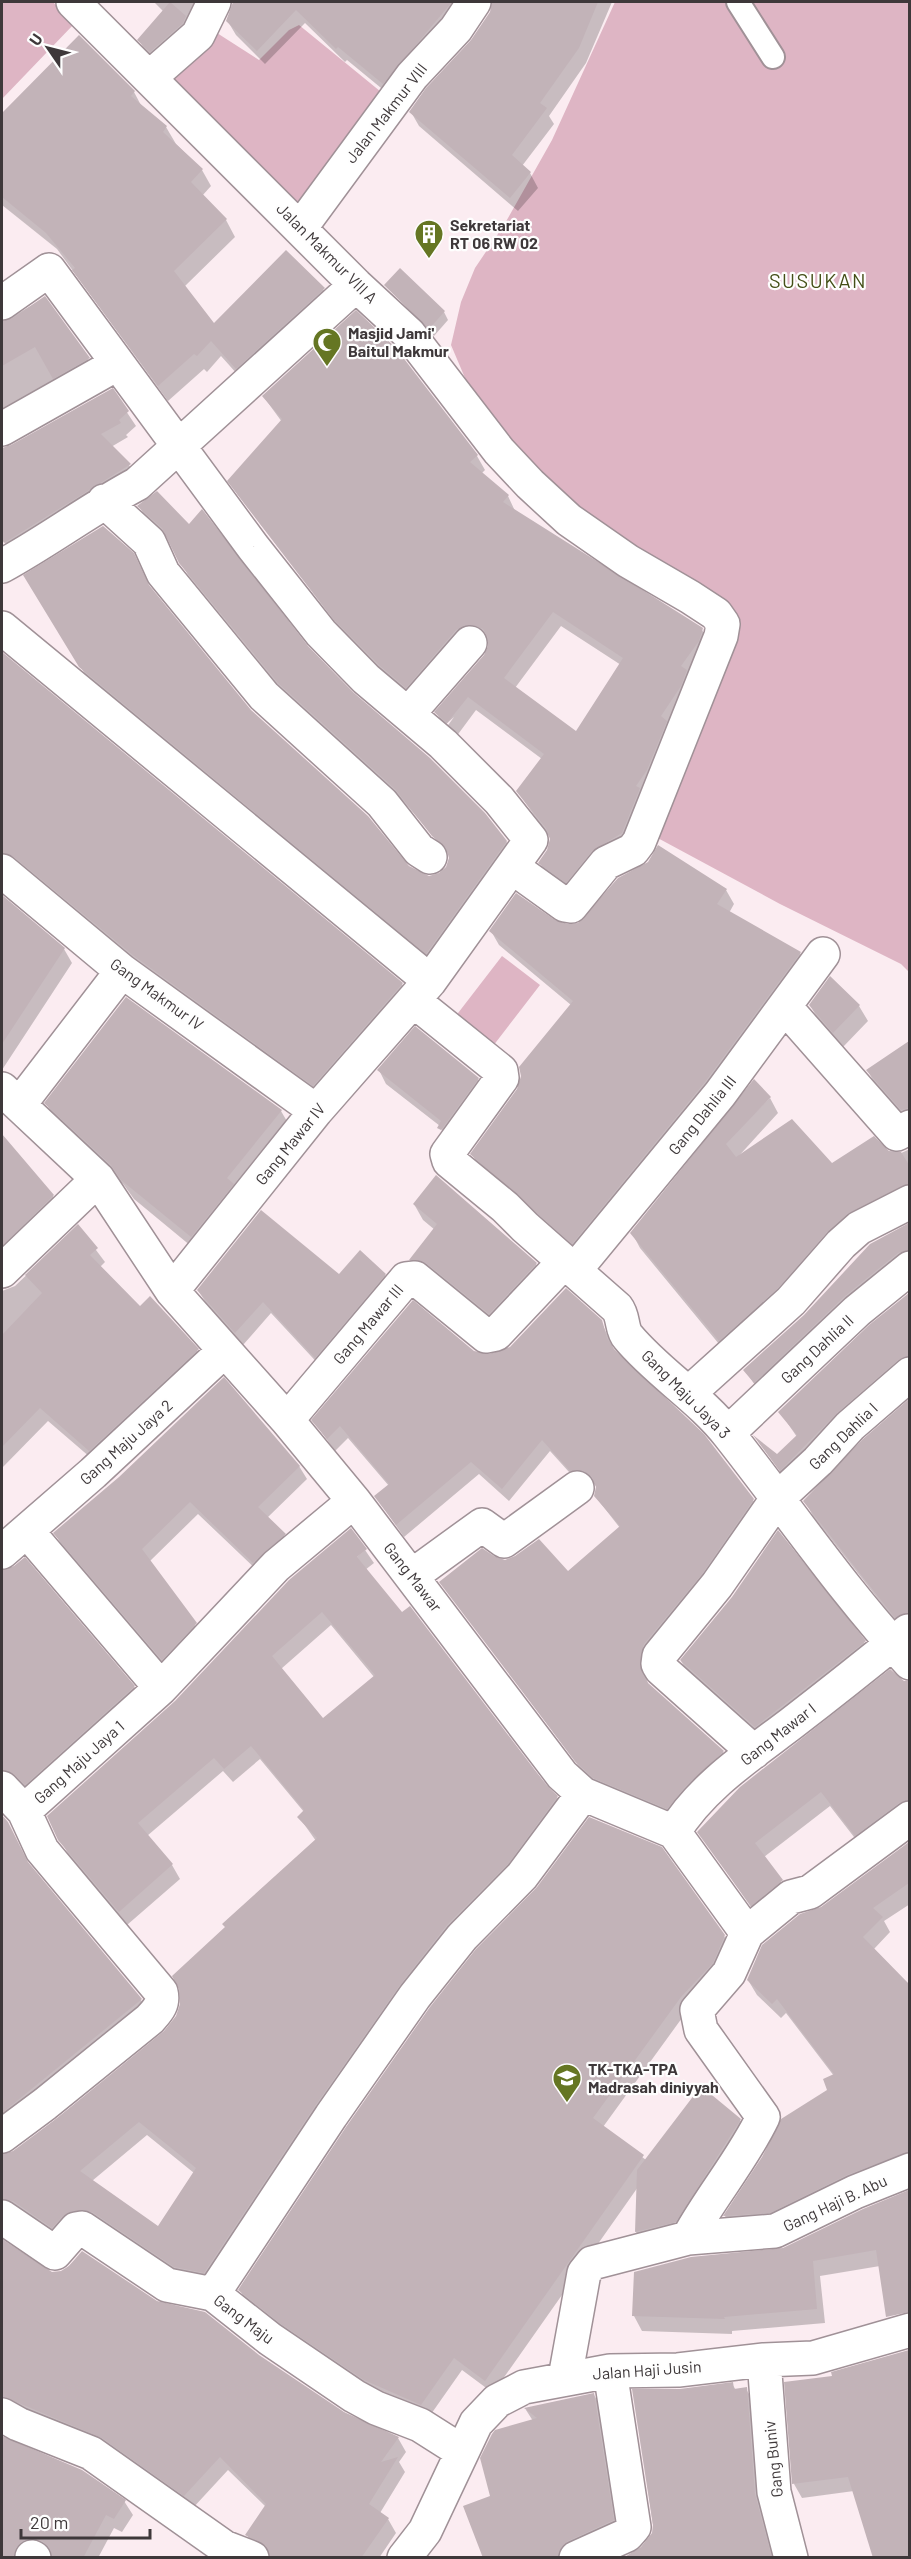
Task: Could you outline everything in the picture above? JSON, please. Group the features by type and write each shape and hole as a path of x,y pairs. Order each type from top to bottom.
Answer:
{"street":[{"name":"Jalan Makmur VIII A","path":"74,2 301,227 356,285 423,349 499,451 553,506 568,520 628,561 716,614 723,624 721,636 657,798 633,850 606,863 571,906 565,905 512,867"},
{"path":"149,78 198,35 214,2"},
{"name":"Jalan Makmur VIII","path":"301,227 412,76 456,29 474,2"},
{"path":"2,303 49,270 178,447 321,633 366,679 408,714 470,643"},
{"path":"2,566 28,553 104,501 137,484 356,285"},
{"path":"2,429 117,364"},
{"path":"104,501 149,542 163,573 264,696 382,803 419,850 430,857"},
{"path":"2,628 422,991"},
{"name":"Gang Mawar IV","path":"172,1291 316,1111 422,991 531,840 524,828 443,744 408,714"},
{"name":"Gang Makmur IV","path":"2,871 122,971 316,1111"},
{"name":"Gang Dahlia III","path":"570,1266 720,1094 823,954"},
{"path":"122,971 10,1097 98,1179 172,1291"},
{"name":"Gang Maju Jaya 3","path":"422,991 501,1071 502,1078 447,1154 454,1166 505,1207 618,1308 626,1335 689,1393 728,1433 777,1499 904,1645"},
{"path":"785,1007 897,1134 909,1127"},
{"path":"3,1268 98,1179"},
{"path":"689,1393 791,1301 841,1244 859,1228 909,1202"},
{"name":"Gang Mawar III","path":"287,1420 406,1280 415,1278 486,1336 496,1334 570,1266"},
{"name":"Gang Dahlia II","path":"728,1433 857,1311 909,1268"},
{"name":"Gang Mawar","path":"172,1291 287,1420 354,1501 413,1575 562,1775 583,1794 674,1832"},
{"name":"Gang Maju Jaya 2","path":"2,1552 27,1532 224,1351"},
{"name":"Gang Dahlia I","path":"754,1752 658,1664 659,1656 717,1585 777,1499 818,1461 850,1426 909,1374"},
{"path":"413,1575 482,1526 504,1542 577,1488"},
{"name":"Gang Maju Jaya 1","path":"2,2136 150,2019 160,2007 163,1999 161,1992 42,1850 24,1811 161,1688 276,1566 354,1501"},
{"path":"27,1532 161,1688"},
{"name":"Gang Mawar I","path":"674,1832 687,1811 754,1752 853,1677 904,1645"},
{"path":"2,1788 24,1811"},
{"path":"213,2294 331,2116 415,1996 462,1937 522,1876 583,1794"},
{"path":"688,2238 706,2205 754,2136 764,2117 701,2030 697,2010 729,1973 747,1932 791,1897 810,1892 909,1818"},
{"path":"674,1832 747,1932"},
{"name":"Gang Haji B. Abu","path":"565,2378 584,2273 592,2263 688,2238 775,2231 855,2192 909,2170"},
{"name":"Gang Maju","path":"2,2217 55,2253 76,2229 82,2228 168,2285 213,2294 270,2339 354,2396 376,2408 420,2425 461,2451"},
{"name":"Jalan Haji Jusin","path":"404,2558 425,2531 476,2423 497,2401 524,2387 610,2371 678,2370 764,2360 813,2358 909,2330"},
{"name":"Gang Buniv","path":"764,2360 774,2492 791,2558"},
{"path":"576,2558 627,2535 634,2528 610,2371"},
{"path":"7,2428 91,2453 224,2547 252,2558"}],"lane":[{"path":"738,2 773,57"}],"shaded area":[{"path":"2,2 53,2 74,24 2,99"},
{"path":"615,2 906,2 909,4 909,972 901,964 780,904 654,836 739,623 729,610 550,492 468,385 451,345 461,302 475,268 504,225 552,140"},
{"path":"299,25 386,96 296,209 163,79 217,33 259,60 289,30"},
{"path":"502,956 540,985 493,1046 455,1017"}],"building":[{"path":"170,2 186,16 183,23 150,52 137,40"},
{"path":"233,2 452,2 383,84 338,47 336,49 296,10 257,51 226,21"},
{"path":"492,2 598,2 579,48 540,103 547,108 512,155 531,172 510,198 409,112 426,88 471,40 490,12"},
{"path":"79,35 135,91 131,96 167,126 163,132 203,169 191,182 227,219 174,271 214,323 286,250 325,288 236,369 211,341 197,356 194,354 158,386 72,270 75,268 46,233 2,197 2,113"},
{"path":"400,268 445,311 429,329 384,285"},
{"path":"45,296 90,358 53,379 35,347 2,366 2,321 13,318"},
{"path":"356,310 395,347 478,455 470,462 509,495 503,502 703,628 699,641 681,666 687,670 681,686 661,716 667,721 647,770 636,786 640,788 622,833 592,851 566,883 538,863 547,850 550,839 546,828 516,791 544,754 468,697 447,723 434,712 484,655 488,646 488,638 483,629 465,625 456,630 406,688 379,665 335,621 227,481 282,419 262,396","holes":["553,612 623,658 576,731 504,678"]},
{"path":"113,388 129,411 119,420 121,423 101,434 131,464 4,543 2,539 2,448"},
{"path":"157,491 189,524 202,509 308,646 354,693 430,758 485,813 507,841 426,954 79,667 23,575 103,526 134,553 149,585 251,710 368,816 409,866 429,876 439,873 446,867 449,858 446,848 432,836 395,789 278,683 179,563 162,528 137,506"},
{"path":"2,652 403,983 313,1086 134,956 14,857 2,853"},
{"path":"658,845 727,889 717,904 801,952 705,1082 572,1244 470,1154 517,1089 521,1076 519,1067 573,1001 489,931 516,893 555,920 568,924 578,923 618,878 648,862"},
{"path":"2,895 65,948 2,1044"},
{"path":"830,976 860,1005 833,1033 809,1005"},
{"path":"126,997 282,1110 227,1178 234,1184 191,1237 121,1180 111,1165 44,1103"},
{"path":"415,1026 479,1078 441,1130 437,1128 441,1121 377,1070"},
{"path":"909,1041 909,1108 901,1110 866,1070"},
{"path":"754,1079 771,1097 726,1144 736,1157 792,1119 832,1163 874,1136 889,1151 901,1152 909,1165 909,1184 847,1214 827,1232 778,1288 719,1341 630,1233"},
{"path":"2,1134 54,1195 2,1246"},
{"path":"436,1175 537,1263 489,1314 426,1263 409,1260 437,1224 413,1204"},
{"path":"261,1210 339,1274 360,1250 386,1274 315,1358 263,1302 235,1333 197,1290"},
{"path":"909,1223 909,1250 898,1253 845,1296 754,1383 743,1370 804,1315 870,1244"},
{"path":"78,1224 98,1248 90,1255 140,1306 150,1296 199,1349 89,1451 40,1408 2,1447 2,1335 42,1293 25,1275"},
{"path":"566,1288 602,1320 607,1338 614,1349 704,1434 754,1499 702,1574 644,1644 641,1653 642,1673 648,1683 724,1751 685,1787 667,1809 593,1778 576,1762 439,1582 482,1548 505,1560 515,1556 539,1539 568,1571 620,1526 594,1496 596,1487 592,1477 584,1471 570,1471 542,1440 502,1489 471,1462 396,1525 374,1496 389,1484 340,1426 327,1439 311,1420 413,1300 474,1351 489,1354 510,1347"},
{"path":"909,1293 909,1356 898,1360 838,1412 780,1471 753,1435 777,1454 797,1435 778,1412 869,1325"},
{"path":"224,1377 300,1466 258,1507 286,1534 253,1563 190,1502 142,1549 197,1623 162,1660 53,1533 119,1477"},
{"path":"909,1399 909,1613 895,1618 803,1501 863,1439"},
{"path":"351,1528 367,1549 357,1557 402,1612 410,1606 547,1786 558,1796 508,1864 447,1925 400,1985 315,2106 204,2273 174,2267 92,2212 72,2211 62,2217 52,2228 13,2201 2,2199 2,2154 13,2151 56,2119 164,2031 176,2016 180,2004 179,1989 172,1976 225,1927 222,1924 317,1838 297,1817 304,1810 251,1746 224,1769 214,1758 138,1823 173,1864 119,1912 58,1840 47,1816 175,1701 289,1580","holes":["322,1612 375,1675 323,1718 272,1656","139,2122 196,2168 158,2226 80,2171"]},
{"path":"778,1530 866,1641 755,1727 680,1660 732,1597"},
{"path":"25,1557 135,1686 25,1785 15,1775 2,1770 2,1570 14,1566"},
{"path":"890,1669 904,1681 909,1681 909,1800 899,1803 855,1836 821,1792 755,1843 783,1880 751,1906 697,1832 740,1787"},
{"path":"2,1815 8,1822 28,1862 142,1999 2,2113"},
{"path":"589,1817 662,1847 725,1935 713,1963 681,1997 593,2118 644,2155 485,2381 454,2358 421,2405 364,2380 281,2324 238,2290 346,2127 430,2007 476,1949 537,1887"},
{"path":"909,1842 909,1883 873,1908 883,1917 863,1937 909,1984 909,2152 847,2175 770,2213 723,2216 762,2157 781,2119 827,2090 823,2079 834,2074 777,1999 772,2004 747,1980 762,1945 800,1914 821,1907"},
{"path":"701,2086 741,2119 676,2222 635,2232 637,2170"},
{"path":"909,2190 909,2312 886,2317 876,2250 813,2261 817,2309 724,2317 725,2319 632,2316 634,2272 691,2257 783,2248 863,2209"},
{"path":"2,2239 52,2272 61,2271 69,2266 82,2251 157,2301 205,2312 259,2355 344,2412 399,2437 381,2462 398,2457 369,2504 389,2518 361,2558 270,2558 266,2546 245,2535 266,2504 220,2457 184,2496 102,2438 2,2396"},
{"path":"909,2350 909,2558 873,2558 848,2477 792,2484 784,2382 832,2376 831,2372"},
{"path":"733,2382 734,2389 747,2387 755,2494 772,2558 623,2558 641,2547 652,2533 653,2525 632,2389 680,2389"},
{"path":"594,2393 614,2520 568,2541 561,2548 557,2558 483,2558 463,2506 490,2496 480,2458 492,2434 495,2430 537,2418 524,2408"},
{"path":"2,2436 82,2470 126,2500 114,2519 106,2515 83,2558 53,2558 49,2547 42,2541 31,2538 21,2542 13,2558 2,2558"}],"place":[{"name":"Sekretariat RT 06 RW 02","path":"429,260"},
{"name":"Masjid Jami' Baitul Makmur","path":"327,368"},
{"name":"TK-TKA-TPA Madrasah diniyyah","path":"567,2104"}],"district":[{"name":"SUSUKAN","path":"818,281"}]}
